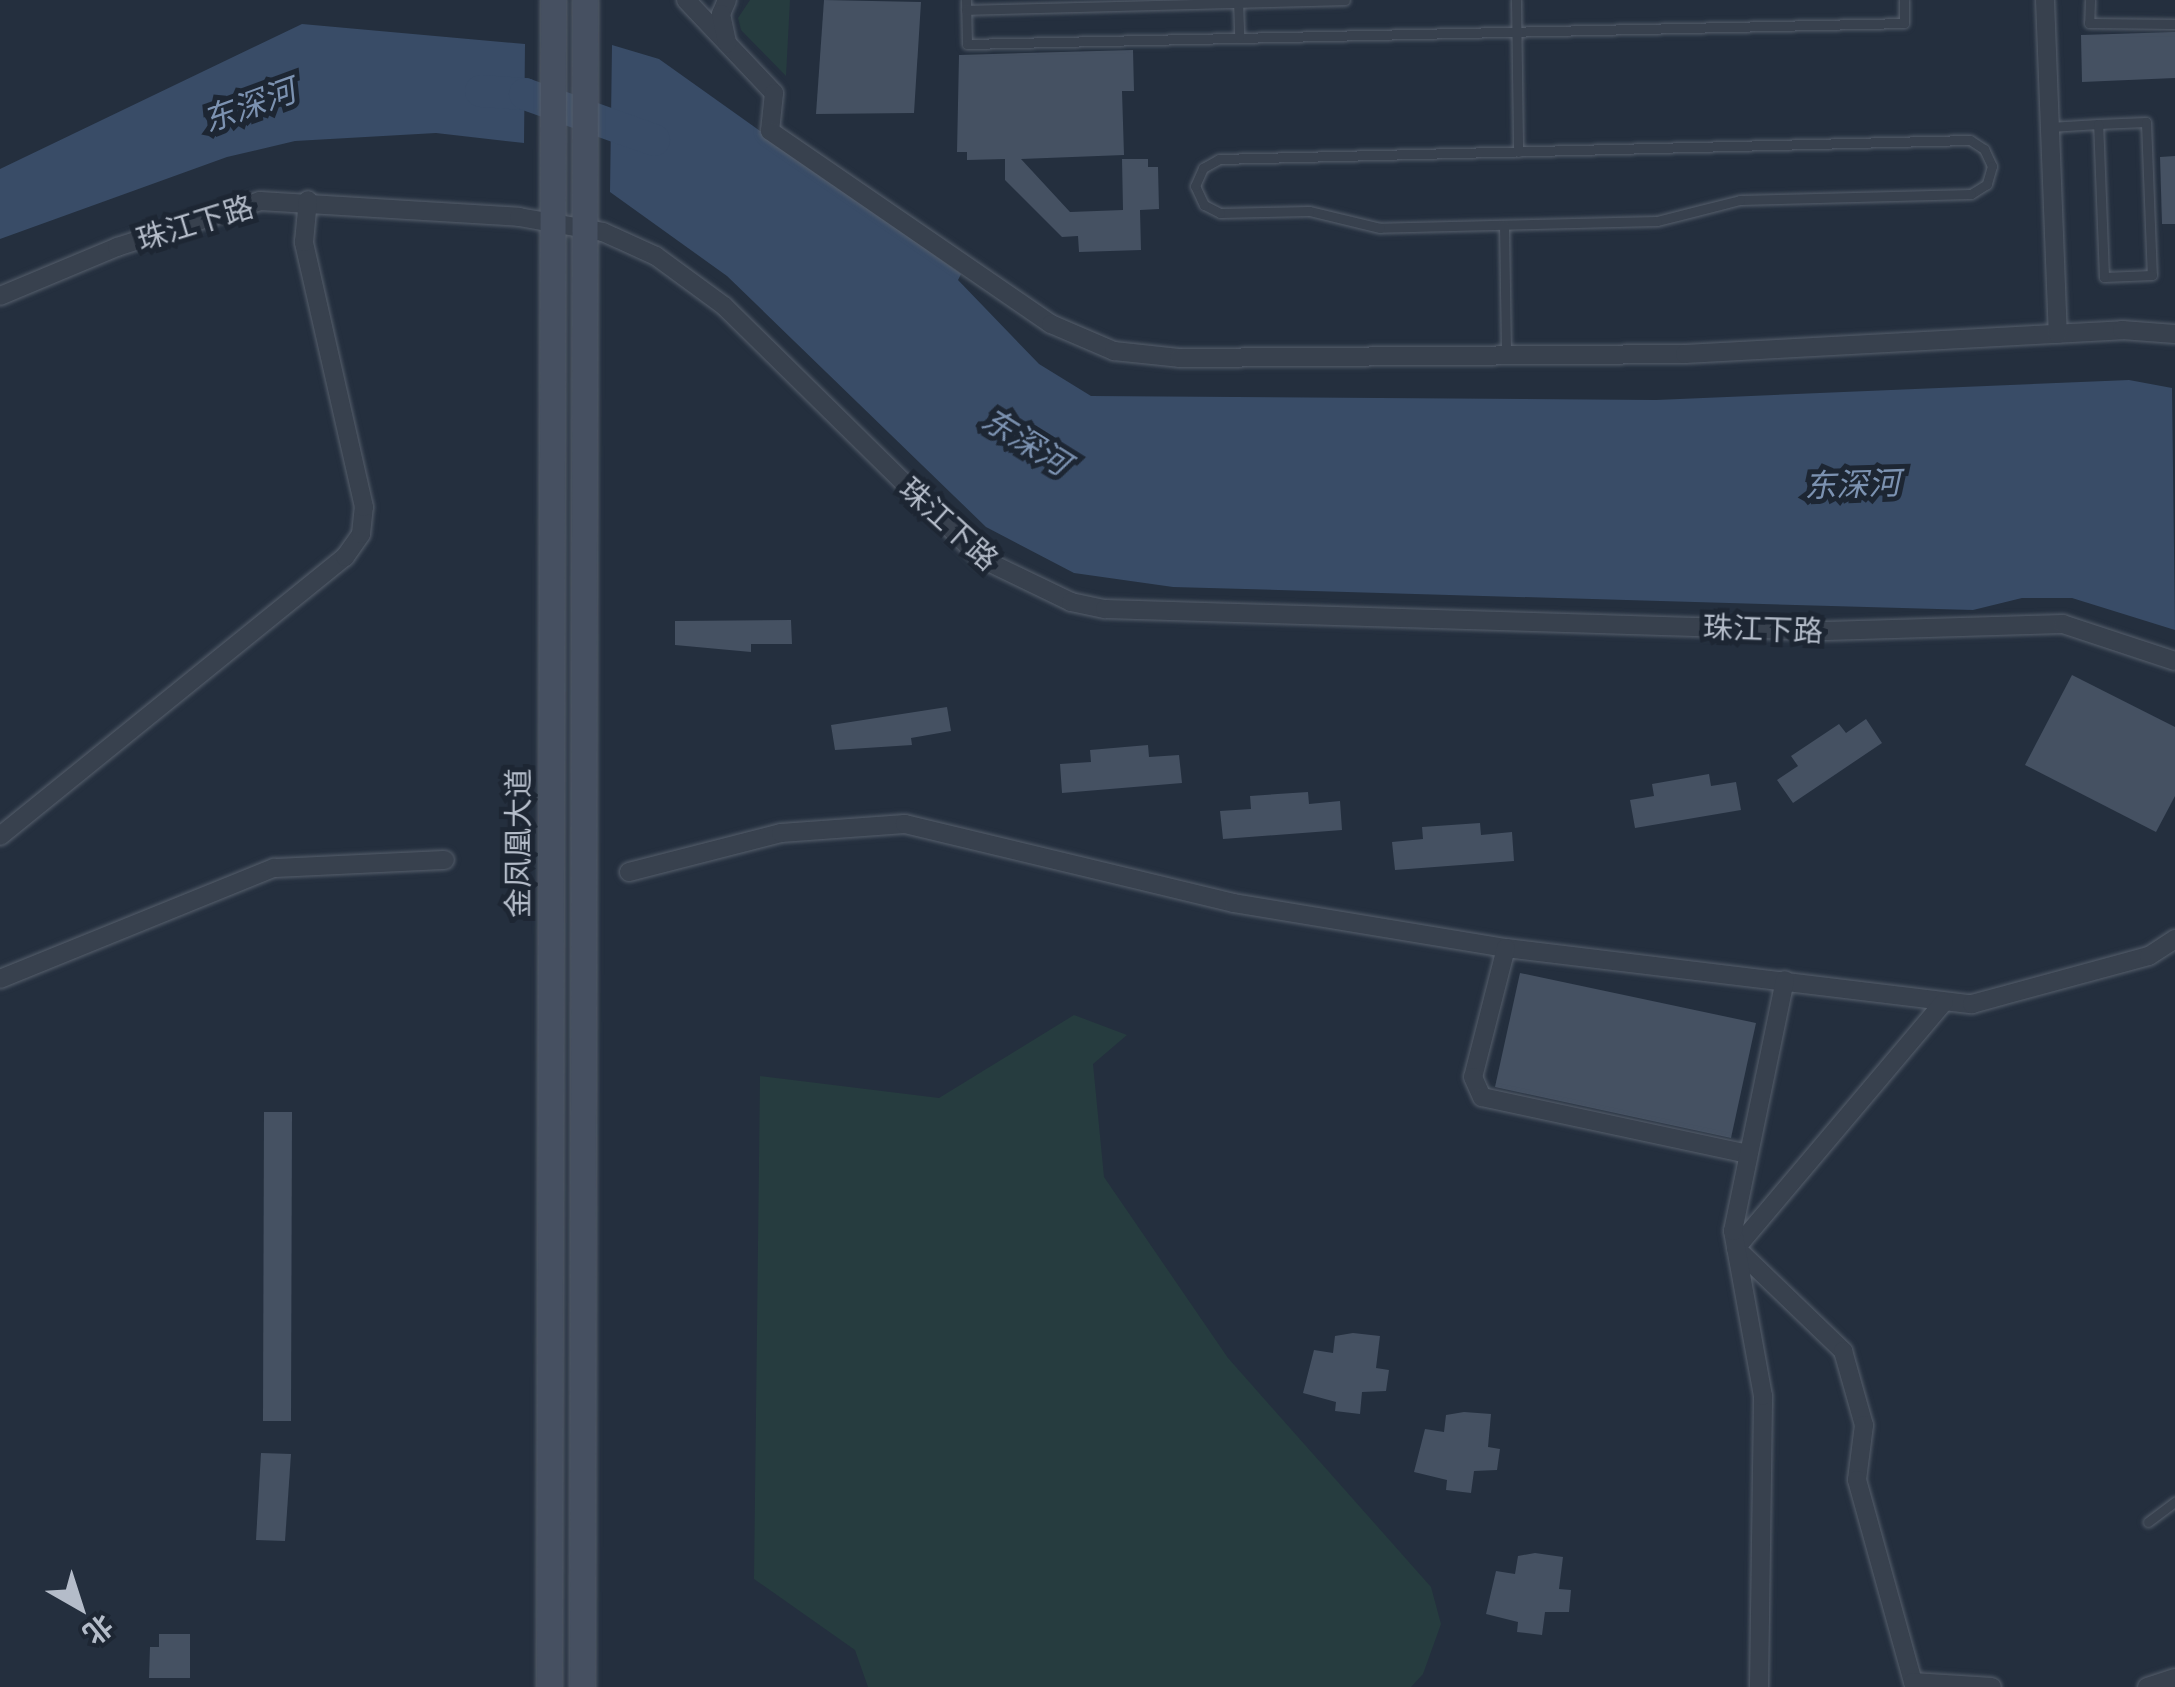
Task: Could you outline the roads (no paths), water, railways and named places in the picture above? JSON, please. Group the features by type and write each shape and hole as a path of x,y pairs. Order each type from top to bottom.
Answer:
{"street":[{"path":"686,0 776,96 770,131 1082,341 1179,358 1506,356 1700,354 2058,334 2175,334"},
{"path":"727,0 721,14 727,44"},
{"path":"2046,0 2058,334"},
{"name":"金凤凰大道","path":"548,1687 553,2"},
{"path":"582,1687 586,2"},
{"path":"0,836 345,557 361,534 364,507 304,242 308,200"},
{"name":"珠江下路","path":"0,296 144,238 260,201 308,200 552,222 584,228 644,250 698,286 980,558 1071,602 1124,609 1846,631 2064,624 2175,661"},
{"path":"629,872 781,832 904,824 1234,903 1506,948 1972,1004 2121,964 2175,939"},
{"path":"0,979 274,868 445,860"},
{"path":"1506,948 1473,1077 1482,1097 1748,1154"},
{"path":"1759,1687 1763,1396 1733,1231 1785,980"},
{"path":"1736,1248 1944,1002"},
{"path":"1736,1248 1843,1351 1864,1425 1857,1480 1913,1682 1936,1687 1992,1687"},
{"path":"2147,1687 2175,1678"}],"lane":[{"path":"1345,0 966,5 967,44 1904,22 1904,0"},
{"path":"1516,0 1518,152"},
{"path":"2090,0 2089,23 2175,24"},
{"path":"1238,1 1239,38"},
{"path":"2050,127 2098,124 2146,122 2152,275 2104,278 2098,124"},
{"path":"1970,140 1984,149 1992,166 1987,184 1971,194 1740,200 1657,221 1380,228 1309,211 1220,214 1204,206 1195,186 1203,168 1219,159 1518,152 1970,140"},
{"path":"1504,224 1506,356"},
{"path":"2148,1522 2175,1502"}],"water":[{"path":"302,24 525,44 524,143 436,133 295,141 227,157 0,239 0,169"},
{"path":"612,45 659,59 961,274 958,280 1039,364 1091,396 1656,400 2129,380 2172,388 2175,630 2072,598 2022,598 1973,610 1173,587 1074,573 986,527 727,276 610,192"}],"waterway":[{"name":"东深河","path":"481,91 525,94 654,140"}]}
